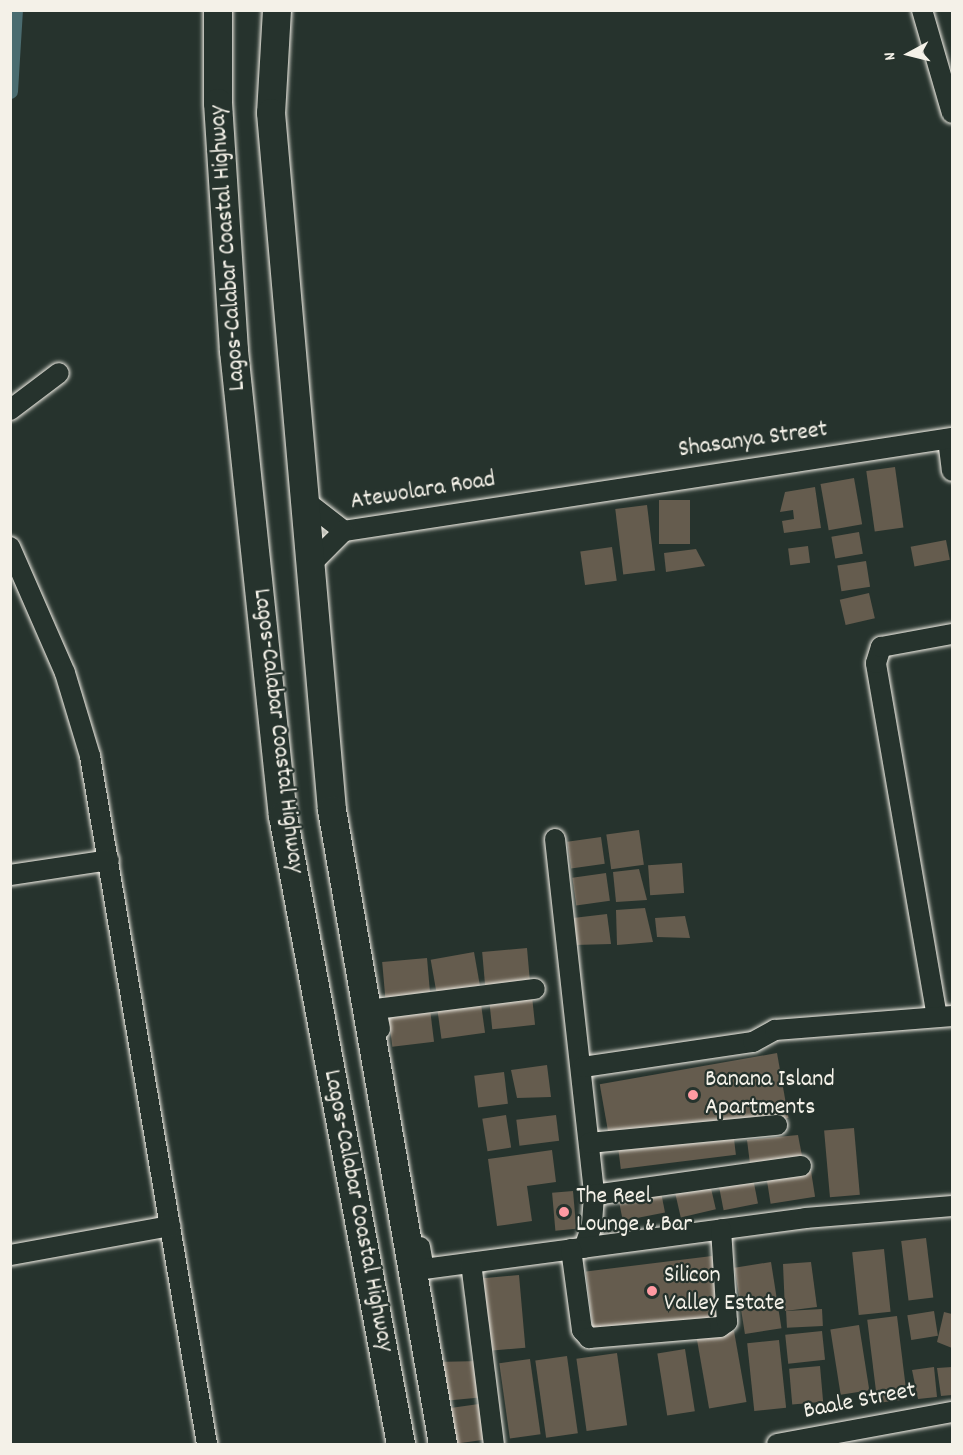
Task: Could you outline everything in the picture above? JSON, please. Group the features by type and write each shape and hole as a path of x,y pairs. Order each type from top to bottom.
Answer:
{"highway":[{"name":"Lagos-Calabar Coastal Highway","path":"218,10 218,103 234,351 283,816 401,1444"},
{"name":"Lagos-Calabar Coastal Highway","path":"277,10 271,113 332,810 443,1444"}],"street":[{"path":"922,10 952,113"},
{"path":"10,410 59,374"},
{"path":"950,438 952,471"},
{"name":"Shasanya Street","path":"561,495 950,438"},
{"name":"Atewolara Road","path":"304,500 344,531 561,495"},
{"path":"310,565 344,531"},
{"path":"10,547 65,673 90,756 207,1444"},
{"path":"583,1067 753,1042 775,1030 945,1017 876,663 881,647 952,634"},
{"path":"555,839 583,1067 594,1195 592,1225 577,1248 582,1330 589,1338 720,1327 727,1322 721,1229"},
{"path":"10,875 109,860"},
{"path":"534,989 376,1009 424,1269 721,1229 952,1206"},
{"path":"589,1143 777,1125"},
{"path":"594,1195 801,1166"},
{"path":"10,1255 170,1226"},
{"path":"471,1263 494,1444"},
{"name":"Baale Street","path":"777,1444 952,1412"}],"building":[{"path":"895,467 903,527 875,531 866,471"},
{"path":"854,478 862,524 829,530 821,484"},
{"path":"815,487 821,528 784,533 782,521 794,519 793,510 780,512 785,492"},
{"path":"659,500 690,500 690,544 659,544"},
{"path":"647,505 655,571 623,574 615,509"},
{"path":"859,532 863,554 835,559 831,537"},
{"path":"946,540 950,560 914,567 911,547"},
{"path":"808,546 810,563 790,565 788,548"},
{"path":"612,547 617,581 585,585 580,551"},
{"path":"696,549 705,566 666,572 664,553"},
{"path":"866,561 870,587 841,591 837,566"},
{"path":"869,593 875,618 846,625 840,600"},
{"path":"639,830 644,865 611,869 606,835"},
{"path":"601,837 605,864 571,868 567,842"},
{"path":"682,863 684,893 650,895 648,865"},
{"path":"639,869 647,900 616,902 613,872"},
{"path":"606,873 610,901 576,905 572,878"},
{"path":"645,908 653,942 617,945 616,910"},
{"path":"607,914 611,944 575,945 573,918"},
{"path":"685,916 690,938 657,937 655,918"},
{"path":"527,948 530,982 485,986 482,952"},
{"path":"474,952 480,987 437,995 431,960"},
{"path":"427,958 430,994 385,998 382,962"},
{"path":"532,996 535,1025 492,1029 489,1000"},
{"path":"481,1004 485,1033 441,1039 437,1010"},
{"path":"430,1009 434,1042 392,1047 388,1014"},
{"name":"Banana Island Apartments","path":"777,1053 788,1118 611,1149 600,1084"},
{"path":"547,1065 551,1097 517,1098 511,1070"},
{"path":"504,1072 508,1104 478,1107 474,1076"},
{"path":"506,1115 511,1148 487,1151 482,1119"},
{"path":"556,1115 559,1141 519,1146 516,1120"},
{"path":"854,1128 860,1195 830,1197 824,1131"},
{"path":"733,1131 736,1155 621,1169 618,1145"},
{"path":"798,1135 802,1156 750,1164 747,1140"},
{"path":"552,1150 556,1182 527,1186 532,1221 497,1226 488,1159"},
{"path":"811,1171 815,1197 771,1204 767,1178"},
{"path":"753,1178 758,1204 724,1210 719,1185"},
{"path":"710,1184 716,1209 681,1217 675,1192"},
{"name":"The Reel Lounge & Bar","path":"573,1191 576,1229 555,1231 552,1193"},
{"path":"661,1192 665,1213 623,1221 619,1200"},
{"path":"926,1238 933,1298 908,1301 901,1241"},
{"path":"884,1249 891,1312 859,1315 852,1252"},
{"name":"Silicon Valley Estate","path":"712,1256 719,1317 593,1332 586,1271"},
{"path":"771,1262 781,1328 745,1334 734,1268"},
{"path":"811,1262 817,1307 785,1311 783,1264"},
{"path":"519,1275 525,1348 489,1351 483,1278"},
{"path":"822,1309 823,1326 787,1328 786,1311"},
{"path":"934,1311 938,1336 911,1340 907,1315"},
{"path":"944,1312 952,1314 952,1348 937,1342"},
{"path":"897,1316 907,1399 877,1403 867,1320"},
{"path":"859,1325 869,1390 841,1395 830,1330"},
{"path":"734,1331 747,1402 709,1409 697,1338"},
{"path":"822,1331 825,1360 788,1364 785,1335"},
{"path":"779,1340 786,1408 754,1411 747,1343"},
{"path":"685,1349 695,1411 667,1416 657,1353"},
{"path":"617,1353 627,1425 587,1431 576,1359"},
{"path":"567,1356 578,1433 546,1438 535,1360"},
{"path":"530,1359 541,1434 510,1439 499,1363"},
{"path":"482,1361 485,1397 443,1401 433,1362"},
{"path":"820,1366 823,1402 792,1405 789,1369"},
{"path":"934,1367 937,1397 918,1399 912,1370"},
{"path":"952,1367 952,1395 941,1396 937,1368"},
{"path":"486,1403 491,1439 448,1444 443,1409"}],"waterway":[{"path":"10,91 15,10"}],"place":[{"name":"Banana Island Apartments","path":"693,1095"},
{"name":"The Reel Lounge & Bar","path":"564,1212"},
{"name":"Silicon Valley Estate","path":"652,1291"}]}
